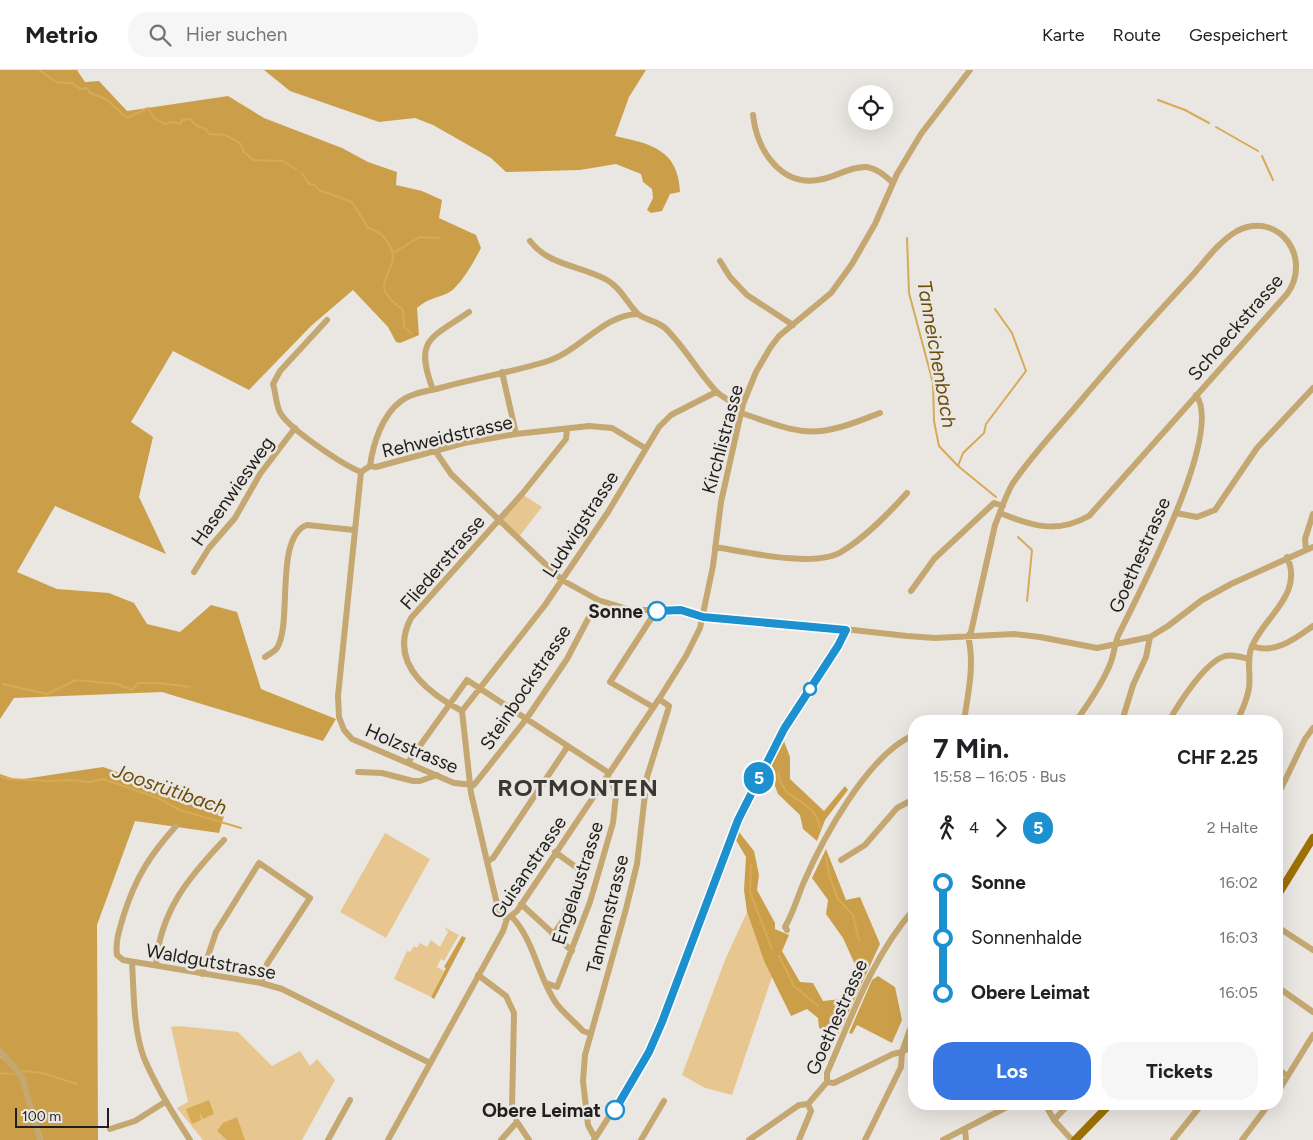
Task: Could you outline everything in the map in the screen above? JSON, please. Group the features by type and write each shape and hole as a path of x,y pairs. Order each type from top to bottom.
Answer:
{"main road":[{"path":"1283,887 1313,838"},
{"path":"1074,1140 1104,1110"}],"street":[{"name":"Kirchlistrasse","path":"703,617 721,502 741,413 756,372 779,336 831,293 852,264 876,224 893,183 927,125 970,70"},
{"path":"753,115 760,141 768,159 780,172 806,181 818,180 865,167 877,170 893,183"},
{"name":"Schoeckstrasse","path":"1252,226 1270,229 1281,234 1296,254 1297,271 1295,284 1089,516 1061,527 1042,527 1000,513 1003,506 1013,484 1032,457 1163,306 1228,237 1252,226"},
{"path":"530,241 538,252 551,260 601,278 614,285 638,314 663,326 680,343 716,392 739,408 741,413 791,428 820,431 844,426 880,413"},
{"path":"720,261 730,277 747,295 793,325"},
{"path":"433,390 424,363 423,353 426,346 434,336 469,312"},
{"path":"327,320 280,371 273,384 280,414 350,468 361,472 370,466 378,437 391,411 402,401 433,390 560,356 618,317 638,314"},
{"path":"502,372 516,434"},
{"path":"1176,513 1188,517 1197,517 1215,510 1257,448 1313,388"},
{"name":"Ludwigstrasse","path":"462,712 562,580 608,512 659,427 671,415 716,392"},
{"name":"Goethestrasse","path":"1080,715 1104,676 1115,646 1176,513 1188,481 1203,423 1203,405 1196,395"},
{"name":"Rehweidstrasse","path":"370,466 376,467 464,443 516,434 589,426 612,428 645,448"},
{"name":"Hasenwiesweg","path":"194,572 209,548 235,518 260,474 296,428"},
{"name":"Fliederstrasse","path":"462,712 420,681 409,666 403,648 404,633 411,618 498,520 566,439 566,429"},
{"path":"436,452 451,474 562,580 598,600 631,610 681,610 703,617 935,638 981,634 1014,634 1040,637 1088,648 1115,646 1150,637 1202,600 1287,557 1310,548 1305,539 1313,514"},
{"name":"Holzstrasse","path":"361,472 340,666 339,717 344,730 352,739 370,748 409,761 461,785 470,786 499,910 509,918 530,946 556,1004 583,1031 589,1033"},
{"path":"715,547 796,559 819,558 840,553 885,517 907,493"},
{"path":"910,591 934,559 994,503 1003,506"},
{"path":"965,715 972,669 972,653 968,636 971,632 1000,513"},
{"path":"265,657 277,648 281,630 286,570 296,533 300,527 307,524 354,530"},
{"path":"1239,715 1249,688 1248,659 1252,646 1280,608 1288,590 1291,567 1287,557"},
{"name":"Steinbockstrasse","path":"470,786 477,783 527,718 567,659 598,600"},
{"path":"653,707 610,682 656,611"},
{"name":"Guisanstrasse","path":"388,1140 509,918 521,904 659,699 686,656 703,617"},
{"path":"1252,646 1263,648 1285,644 1313,626"},
{"path":"598,1138 649,1052 741,813 784,729 838,646 846,630"},
{"path":"1124,715 1133,685 1151,644 1150,637"},
{"path":"1173,715 1188,693 1216,661 1232,655 1248,659"},
{"path":"409,761 467,680 527,718 608,775"},
{"name":"Tannenstrasse","path":"598,1138 588,1125 583,1081 585,1055 589,1033 612,962 637,864 645,784 669,706 659,699"},
{"path":"462,712 470,786"},
{"path":"1283,785 1313,728"},
{"path":"787,930 785,927 829,832 855,791 893,748 908,739"},
{"path":"488,861 493,858 568,746"},
{"path":"358,772 382,773 413,781 420,781 437,775"},
{"name":"Engelaustrasse","path":"546,983 557,987 590,902 613,823 616,795 608,775"},
{"path":"842,860 865,845 897,808 908,802"},
{"name":"Waldgutstrasse","path":"176,826 154,850 134,886 116,946 117,956 132,962 261,983 282,989 430,1063"},
{"path":"156,965 166,918 192,874 224,840"},
{"path":"553,935 562,922 580,870 555,852"},
{"path":"202,974 216,932 259,863 310,898 267,964 261,983"},
{"path":"521,904 572,951"},
{"name":"Goethestrasse","path":"808,1104 827,1082 826,1074 872,970 885,947 908,917"},
{"path":"1283,930 1312,946"},
{"path":"132,962 138,1032 144,1057 165,1102 190,1140"},
{"path":"478,975 506,996 514,1013 515,1050 512,1109 517,1122 529,1140"},
{"path":"1283,991 1313,1012"},
{"path":"865,1140 901,1067 902,1052 908,1035"},
{"path":"1283,1083 1313,1035"},
{"path":"827,1082 834,1082 908,1048"},
{"path":"0,1051 22,1077 40,1140"},
{"path":"1283,1073 1287,1076"},
{"path":"328,1140 350,1100"},
{"path":"641,1140 664,1101"},
{"path":"110,1130 135,1121 165,1102"},
{"path":"749,1140 799,1105 808,1104 811,1111 799,1140"},
{"path":"943,1140 1002,1110"},
{"path":"1048,1110 1054,1120 1074,1140"},
{"path":"1054,1120 1063,1110"},
{"path":"1173,1140 1197,1110"},
{"path":"1242,1140 1264,1110"},
{"path":"501,1140 517,1122"},
{"path":"965,1130 966,1140"}],"shaded area":[{"path":"0,70 77,70 85,82 99,81 127,111 228,96 264,118 342,148 368,162 397,172 396,185 422,191 442,200 439,218 476,235 481,248 467,273 453,290 417,308 419,335 400,343 396,342 388,327 353,290 311,326 249,390 173,351 131,422 153,437 139,497 166,554 55,506 17,572 57,589 109,593 134,603 147,624 180,632 211,605 237,612 261,689 336,719 323,741 162,692 14,698 0,719"},
{"path":"264,70 646,70 629,97 615,136 651,146 668,157 674,166 680,192 670,194 662,211 651,213 647,210 653,198 652,189 643,182 641,174 616,164 580,170 506,172 491,158 433,125 415,118 379,122 290,91"},
{"path":"522,494 542,507 518,538 498,520"},
{"path":"784,741 790,757 790,779 824,811 845,786 848,790 825,820 817,841 803,829 800,815 778,794 769,770"},
{"path":"103,767 226,809 219,833 135,821 97,925 98,1140 43,1140 23,1076 0,1048 0,774 17,780"},
{"path":"739,832 754,851 759,875 757,890 775,923 775,929 789,935 782,951 800,982 813,983 823,1001 841,999 857,969 843,938 826,914 828,900 812,878 826,849 846,900 860,897 880,944 838,1035 819,1028 818,1018 807,1009 791,1016 764,961 747,912 744,890 746,857 736,840"},
{"path":"385,833 430,859 386,938 340,912"},
{"path":"747,912 764,961 772,977 732,1095 705,1088 682,1075 725,960"},
{"path":"444,927 459,935 444,961 441,959 437,967 444,971 431,997 394,979 407,951 410,952 414,946 417,948 420,943 427,947 431,940 440,947 448,932"},
{"path":"462,936 466,938 434,999 431,997 446,968 444,967"},
{"path":"878,976 895,987 902,1020 892,1043 857,1025 852,1034 849,1033 872,980"},
{"path":"179,1026 238,1032 272,1066 300,1051 310,1066 317,1059 335,1080 302,1140 203,1140 177,1108 188,1102 171,1027"},
{"path":"0,1056 21,1078 38,1140 0,1140"},
{"path":"209,1100 214,1114 203,1119 200,1113 201,1120 192,1124 186,1109"},
{"path":"237,1117 245,1140 227,1140 217,1131 223,1123"}],"waterway":[{"path":"39,70 56,82 72,83 80,89 87,88 90,93 106,99 127,118 148,108 154,118 164,124 173,122 180,124 182,120 190,119 197,126 206,129 209,134 225,135 240,143 244,152 253,160 283,161 296,169"},
{"path":"1158,100 1185,110 1209,123"},
{"path":"1216,127 1258,151"},
{"path":"1262,156 1273,180"},
{"path":"302,173 309,184 315,185 319,190 352,202 368,228 379,233 388,241 393,257 385,280 385,290 391,300 403,310 404,327 412,334"},
{"path":"393,253 420,237 440,238"},
{"name":"Tanneichenbach","path":"907,238 909,293 933,383 934,421 939,446 958,466 996,497"},
{"name":"Tanneichenbach","path":"958,466 963,453 984,433 986,424 1026,371 1012,333 995,309"},
{"name":"Tanneichenbach","path":"1018,537 1032,550 1027,601"},
{"path":"3,684 47,694 76,680 118,684 132,690 138,683 159,683 190,687"},
{"path":"778,773 785,790 813,812 817,817 820,828"},
{"name":"Joosrütibach","path":"0,776 8,779 50,781 71,780 90,782 103,779 158,798 180,810 241,828"},
{"path":"826,857 829,875 838,899 853,915 859,941"},
{"path":"751,865 750,892 772,949"},
{"path":"779,956 794,986 818,1006"},
{"path":"23,1071 42,1073 77,1084"},
{"path":"0,1073 13,1074"}],"bus line":[{"name":"5","path":"615,1110 649,1052 662,1022 723,855 738,820 776,743 838,646 846,630 781,622 703,617 681,610 657,611"}],"place":[{"name":"Sonne","path":"657,611"},
{"name":"Obere Leimat","path":"615,1110"}],"district":[{"name":"ROTMONTEN","path":"578,788"}]}
